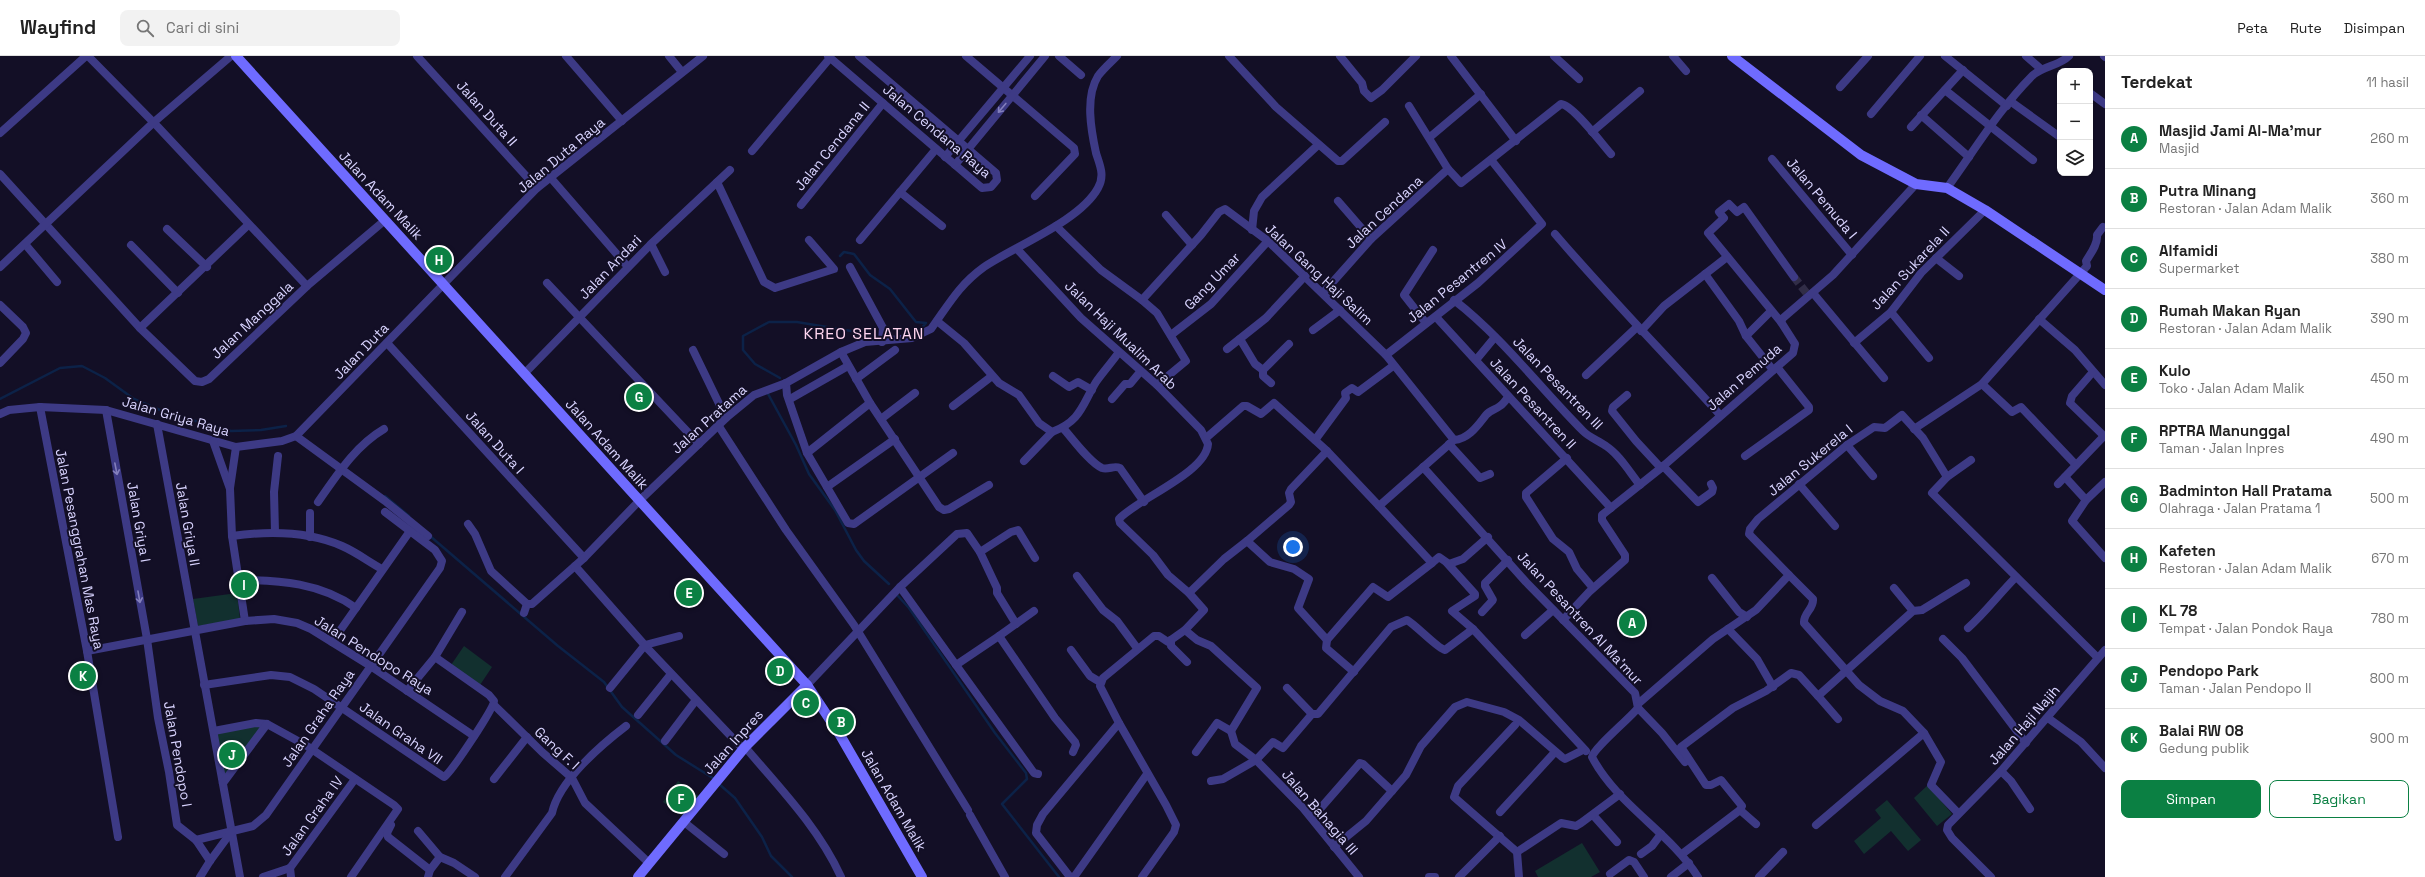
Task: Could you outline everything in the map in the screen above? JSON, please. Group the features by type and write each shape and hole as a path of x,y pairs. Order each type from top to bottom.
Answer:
{"street":[{"path":"0,133 87,56 154,122 248,225 307,286"},
{"path":"0,267 154,122 231,56"},
{"name":"Jalan Adam Malik","path":"236,56 384,221 443,283 639,501 808,685 840,735 922,877"},
{"name":"Jalan Duta II","path":"417,56 537,188"},
{"path":"566,56 622,121"},
{"path":"669,56 684,70"},
{"name":"Jalan Duta Raya","path":"443,283 537,188 703,56"},
{"name":"Jalan Cendana Raya","path":"829,57 982,188 991,187 997,180 996,173 960,140 859,56"},
{"path":"966,56 1074,148 1075,154 1034,196"},
{"path":"945,157 1030,56"},
{"path":"955,165 1045,56"},
{"path":"1059,56 1081,75"},
{"name":"Jalan Pratama","path":"527,604 536,602 584,558 639,501 718,425 760,391 786,383 841,352 865,342 882,342 912,338 926,333 937,322 955,293 986,267 1018,250 1056,226 1084,204 1098,187 1102,170 1091,128 1091,104 1095,82 1099,75 1117,56"},
{"path":"1229,56 1261,92 1336,160 1342,161 1385,122"},
{"path":"1235,63 1242,56"},
{"path":"1340,56 1371,98 1382,90 1416,56"},
{"path":"1451,56 1516,140"},
{"path":"1554,56 1579,79"},
{"path":"1732,56 1861,155 1916,184 1947,188 1985,210 2080,275 2105,290"},
{"path":"1840,86 1868,56"},
{"path":"1871,114 1920,56"},
{"path":"1945,56 2009,103 2057,135"},
{"path":"2026,56 2042,69"},
{"path":"1947,188 1991,126 2033,75 2042,69 2064,61 2069,56"},
{"path":"752,151 829,57"},
{"path":"1677,57 1686,71"},
{"path":"2052,65 2057,69"},
{"path":"1910,127 1963,70"},
{"path":"1945,90 2033,160"},
{"path":"1592,132 1640,91"},
{"path":"1430,137 1481,94"},
{"path":"2093,95 2105,104"},
{"name":"Jalan Cendana II","path":"801,205 883,103"},
{"path":"1408,106 1430,137 1448,169 1461,183 1492,161 1561,104 1566,105 1611,154"},
{"path":"1921,115 1969,157"},
{"path":"1252,230 1254,211 1262,197 1318,145"},
{"path":"860,240 936,149"},
{"name":"Jalan Pemuda I","path":"1772,158 1852,255"},
{"name":"Jalan Pesantren IV","path":"1386,355 1426,323 1436,317 1454,300 1478,283 1542,224 1492,161"},
{"name":"Jalan Cendana","path":"1324,293 1371,239 1448,169"},
{"name":"Jalan Andari","path":"524,374 651,244 730,170"},
{"name":"Jalan Manggala","path":"0,174 140,328 187,376 195,381 202,382 209,378 307,286 384,221"},
{"path":"550,177 628,267"},
{"path":"717,182 764,282 770,287 775,288 834,269 809,240"},
{"name":"Jalan Pemuda","path":"1611,508 1662,467 1793,353 1795,344 1781,322 1783,318 1810,295 1852,255 1916,184"},
{"path":"900,192 942,226"},
{"path":"1338,201 1371,239"},
{"path":"1781,322 1708,232 1724,218 1720,212 1729,204 1737,212 1744,207 1794,277"},
{"name":"Jalan Gang Haji Salim","path":"1142,300 1222,209 1226,209 1268,241 1324,293 1386,355 1480,478 1490,474"},
{"name":"Jalan Sukarela II","path":"1854,343 1891,312 1936,258 1985,210"},
{"path":"1166,215 1192,244"},
{"path":"140,328 207,267 248,225"},
{"path":"1056,226 1101,270 1157,313 1171,335 1185,363 1157,385"},
{"path":"1947,477 1914,429 1982,384 2087,266 2086,260 2093,251 2098,240 2097,235 2103,227"},
{"path":"167,229 207,267"},
{"path":"1555,234 1639,329 1720,415"},
{"name":"Gang Umar","path":"1171,335 1211,304 1268,241"},
{"path":"25,244 57,282"},
{"path":"651,244 666,272"},
{"path":"131,245 178,293"},
{"name":"Jalan Haji Mualim Arab","path":"1018,250 1082,318 1140,372 1157,385 1206,438"},
{"path":"1426,323 1404,295 1433,250"},
{"path":"1586,375 1664,306 1727,257"},
{"path":"1936,258 1958,276"},
{"path":"850,266 883,328 882,342"},
{"path":"1705,274 1739,321 1746,336 1809,406 1808,410 1745,456"},
{"path":"1227,349 1266,318 1305,276"},
{"name":"Jalan Duta","path":"296,436 443,283"},
{"path":"547,283 699,444"},
{"path":"1810,295 1884,378"},
{"name":"Jalan Pesantren III","path":"1454,300 1475,316 1531,372 1584,432 1606,446 1616,455 1640,485"},
{"path":"0,306 23,327 26,333 23,339 0,364"},
{"path":"1313,330 1340,310"},
{"path":"1746,336 1771,311"},
{"path":"1891,312 1929,358"},
{"name":"Jalan Pesantren II","path":"1436,317 1508,397 1567,458 1611,508"},
{"path":"2039,319 2075,350 2092,373 2105,385"},
{"path":"937,322 964,343 992,376 1006,389 1019,395 1039,423 1052,432"},
{"path":"1476,360 1495,337"},
{"path":"1240,339 1255,364 1263,370"},
{"name":"Jalan Duta I","path":"387,343 584,558"},
{"path":"1271,383 1263,376 1263,370 1289,344"},
{"path":"692,350 726,418"},
{"path":"856,379 895,350"},
{"path":"841,352 870,403 920,476 939,507 944,510 989,484"},
{"path":"1024,461 1052,432 1063,428 1074,419 1088,401 1092,390 1119,352"},
{"path":"790,399 848,366"},
{"path":"1315,440 1346,398 1345,393 1352,388 1358,392 1393,366"},
{"path":"1112,399 1125,384 1130,384 1140,372"},
{"path":"2058,484 2105,437 2070,403 2072,396 2092,373"},
{"path":"953,406 992,376"},
{"path":"1053,376 1069,387 1078,382 1092,390"},
{"path":"786,383 787,395 790,399 807,453 848,523 854,524 952,453"},
{"path":"1982,384 2012,412 2021,407 2076,465"},
{"path":"881,419 915,393"},
{"path":"1627,395 1613,407 1612,411 1636,441 1698,502 1712,492 1713,488 1711,484"},
{"path":"1381,508 1423,467 1452,442 1461,439 1473,431 1493,408 1498,408 1508,397"},
{"path":"807,453 870,403"},
{"path":"1100,682 1137,648 1156,635 1167,642 1172,640 1203,614 1204,610 1189,593 1168,575 1153,554 1120,523 1120,518 1191,469 1208,447 1206,438 1243,406 1247,406 1261,414 1274,403 1327,451 1432,563"},
{"name":"Jalan Griya Raya","path":"0,414 9,410 40,407 106,410 213,441 236,446 282,441 296,436"},
{"name":"Jalan Pesanggrahan Mas Raya","path":"40,407 87,651 118,837"},
{"name":"Jalan Griya I","path":"106,410 147,639"},
{"name":"Jalan Sukerela I","path":"1789,576 1749,534 1750,529 1758,519 1847,445 1874,428 1885,428 1899,415 1902,415 1914,429"},
{"name":"Jalan Griya II","path":"157,424 240,877"},
{"path":"718,425 786,530 858,631 969,812 1005,877"},
{"path":"1063,428 1097,465 1105,469 1116,466 1120,468 1144,502"},
{"path":"318,502 364,442 384,429"},
{"path":"296,436 385,501 428,536"},
{"path":"826,487 895,439"},
{"path":"213,441 230,489"},
{"path":"1847,445 1873,476"},
{"path":"236,446 230,489 232,536 245,621"},
{"path":"1189,593 1224,559 1289,506 1292,502 1289,493 1291,489 1327,451"},
{"path":"275,532 274,492 278,456"},
{"path":"1567,458 1526,493 1526,497 1553,539 1569,552 1578,569 1593,588"},
{"path":"1971,460 1947,477 1932,493 2098,658"},
{"name":"Jalan Pesantren Al Ma'mur","path":"1423,467 1562,620 1635,693 1638,705 1593,754"},
{"path":"2066,477 2086,500"},
{"path":"2105,482 2086,500 2072,521 2105,558"},
{"path":"1799,484 1835,526"},
{"path":"1562,620 1593,588 1626,558 1602,520 1602,515 1611,508"},
{"path":"332,642 410,531 385,512"},
{"path":"310,513 310,537"},
{"path":"468,524 475,534 491,571 527,604 524,613"},
{"path":"980,552 1018,530 1035,558"},
{"name":"Jalan Graha Raya","path":"196,840 254,826 260,822 312,750 369,665 440,568 442,562 435,550 410,531"},
{"path":"232,536 275,532 310,537 343,546 382,569"},
{"path":"808,685 900,587 957,534 967,533 980,552 997,588 997,593 1016,624"},
{"path":"1446,563 1463,559 1488,537"},
{"path":"1247,541 1270,562 1294,569 1310,578 1298,608 1327,640"},
{"path":"1354,672 1326,648 1327,640 1373,587 1388,597 1439,557 1475,594 1475,596 1452,610 1463,623 1473,629 1583,750 1593,754 1596,764 1620,794 1682,854 1698,877"},
{"path":"1482,612 1493,600 1485,586 1485,583 1508,560"},
{"path":"575,566 645,646 744,748 788,797 828,853 841,877"},
{"path":"1077,576 1103,610 1116,621 1137,648"},
{"path":"1698,774 1692,772 1638,705 1728,629 1747,617 1789,576 1813,599 1813,605 1804,617 1804,623 1846,670 1869,693 1880,702 1903,711 1924,733 1941,762 1931,785 1958,813"},
{"path":"1968,628 1992,606 1993,600 2016,577"},
{"path":"1712,578 1739,612 1747,617"},
{"path":"239,580 289,582 307,586 330,592 356,608"},
{"path":"1818,696 1913,611 1922,610 1966,583"},
{"path":"900,587 1034,773 1038,774"},
{"path":"1894,588 1913,611"},
{"path":"1525,635 1553,610"},
{"path":"956,665 1034,611"},
{"path":"407,691 435,656 462,612"},
{"name":"Jalan Pendopo Raya","path":"87,651 194,629 245,621 274,619 297,623 332,642 369,665 474,736"},
{"path":"1287,688 1312,714 1318,714 1391,627 1404,620 1420,628 1442,650 1448,649 1473,629"},
{"path":"1728,629 1757,659 1774,687"},
{"path":"1185,630 1197,640 1211,646 1256,686 1231,731 1217,723 1196,752"},
{"path":"610,688 645,646 679,636"},
{"path":"999,636 1055,718 1075,742 1076,745 1073,752"},
{"name":"Jalan Pendopo I","path":"147,639 176,825 196,840 210,860"},
{"path":"1943,639 1962,658 2026,743"},
{"path":"1172,640 1171,646 1187,662"},
{"path":"1071,650 1090,676 1100,682 1106,700 1166,805 1176,826 1174,832 1142,877"},
{"name":"Jalan Haji Najih","path":"1991,877 1949,833 1948,824 2001,771 2105,650"},
{"name":"Gang F. I","path":"435,656 489,695 494,705 572,778 585,803 648,864"},
{"path":"1682,854 1740,810 1741,804 1723,781 1719,780 1711,785 1706,785 1681,747 1733,708 1774,687 1794,672 1838,719"},
{"path":"638,715 671,674"},
{"name":"Jalan Graha VII","path":"204,685 271,675 290,677 314,689 442,776 447,775 494,705"},
{"name":"Jalan Inpres","path":"638,877 744,748 808,685"},
{"path":"665,741 696,700"},
{"path":"1334,847 1366,821 1406,775 1421,746 1455,707 1467,702 1504,712 1519,720 1565,759 1583,750"},
{"path":"1211,781 1223,779 1256,760 1273,742 1283,748 1312,714"},
{"path":"2048,718 2081,742 2105,768"},
{"path":"214,731 256,723 267,724 312,750 394,805 397,810 397,814 387,836 429,873 440,857"},
{"path":"1070,877 1036,833 1037,825 1043,814 1119,723"},
{"path":"223,784 267,724"},
{"path":"1515,725 1455,792 1456,800 1517,852 1519,877"},
{"path":"504,877 552,813 553,804 572,778 597,748 626,726"},
{"name":"Jalan Bahagia III","path":"1231,731 1235,744 1256,760 1312,818 1355,876"},
{"path":"1816,825 1924,733"},
{"path":"494,779 527,737"},
{"path":"1500,812 1555,752"},
{"path":"1312,818 1360,763 1363,764 1392,791"},
{"path":"2001,771 2011,781 2030,809"},
{"path":"1074,877 1147,774"},
{"name":"Jalan Graha IV","path":"290,873 355,779"},
{"path":"1517,852 1555,826 1564,823 1576,826 1620,794"},
{"path":"350,877 397,810"},
{"path":"1740,810 1756,824"},
{"path":"1593,815 1617,842"},
{"path":"684,822 724,854"},
{"path":"418,831 440,857 454,863 475,877"},
{"path":"200,877 210,860 232,832"},
{"path":"1641,854 1652,846 1661,834"},
{"path":"1459,877 1500,836"},
{"path":"1759,877 1783,852"},
{"path":"1610,874 1629,860 1634,862 1644,877"},
{"path":"1671,877 1689,863"},
{"path":"263,877 290,873"},
{"path":"275,875 285,877"},
{"path":"1428,877 1435,877"}],"green space":[{"path":"237,593 240,619 198,626 193,599"},
{"path":"464,646 492,667 480,685 451,665"},
{"path":"264,725 225,778 216,733"},
{"path":"678,781 700,797 685,818 663,802"},
{"path":"1928,785 1952,814 1937,826 1914,798"},
{"path":"1887,800 1921,840 1908,851 1891,831 1864,854 1854,841 1881,818 1875,810"},
{"path":"1582,843 1600,872 1591,877 1538,877 1535,871"}],"waterway":[{"path":"840,256 844,252 854,254 870,275 890,289 916,322 926,323 918,332"},
{"path":"780,378 755,364 743,350 743,336 769,322 797,322 875,335"},
{"path":"0,399 60,368 82,366 105,378 134,399 167,413 231,431 261,430 286,426"},
{"path":"767,392 796,445 809,474 835,510 856,550 864,561 889,584"},
{"path":"385,496 409,516"},
{"path":"430,536 558,646 604,682 622,707 676,755 716,780"},
{"path":"897,595 909,608 995,733 1026,773 1027,779 1002,804 1059,877"},
{"path":"719,784 735,798 762,837 771,856 792,877"}],"tunnel":[{"path":"1794,277 1808,295"}],"place":[{"name":"Kafeten","path":"439,260"},
{"name":"Badminton Hall Pratama","path":"639,397"},
{"name":"KL 78","path":"244,585"},
{"name":"Kulo","path":"689,593"},
{"name":"Masjid Jami Al-Ma'mur","path":"1632,623"},
{"name":"Rumah Makan Ryan","path":"780,671"},
{"name":"Balai RW 08","path":"83,676"},
{"name":"Alfamidi","path":"806,703"},
{"name":"Putra Minang","path":"841,722"},
{"name":"Pendopo Park","path":"232,755"},
{"name":"RPTRA Manunggal","path":"681,799"}],"district":[{"name":"KREO SELATAN","path":"864,333"}]}
